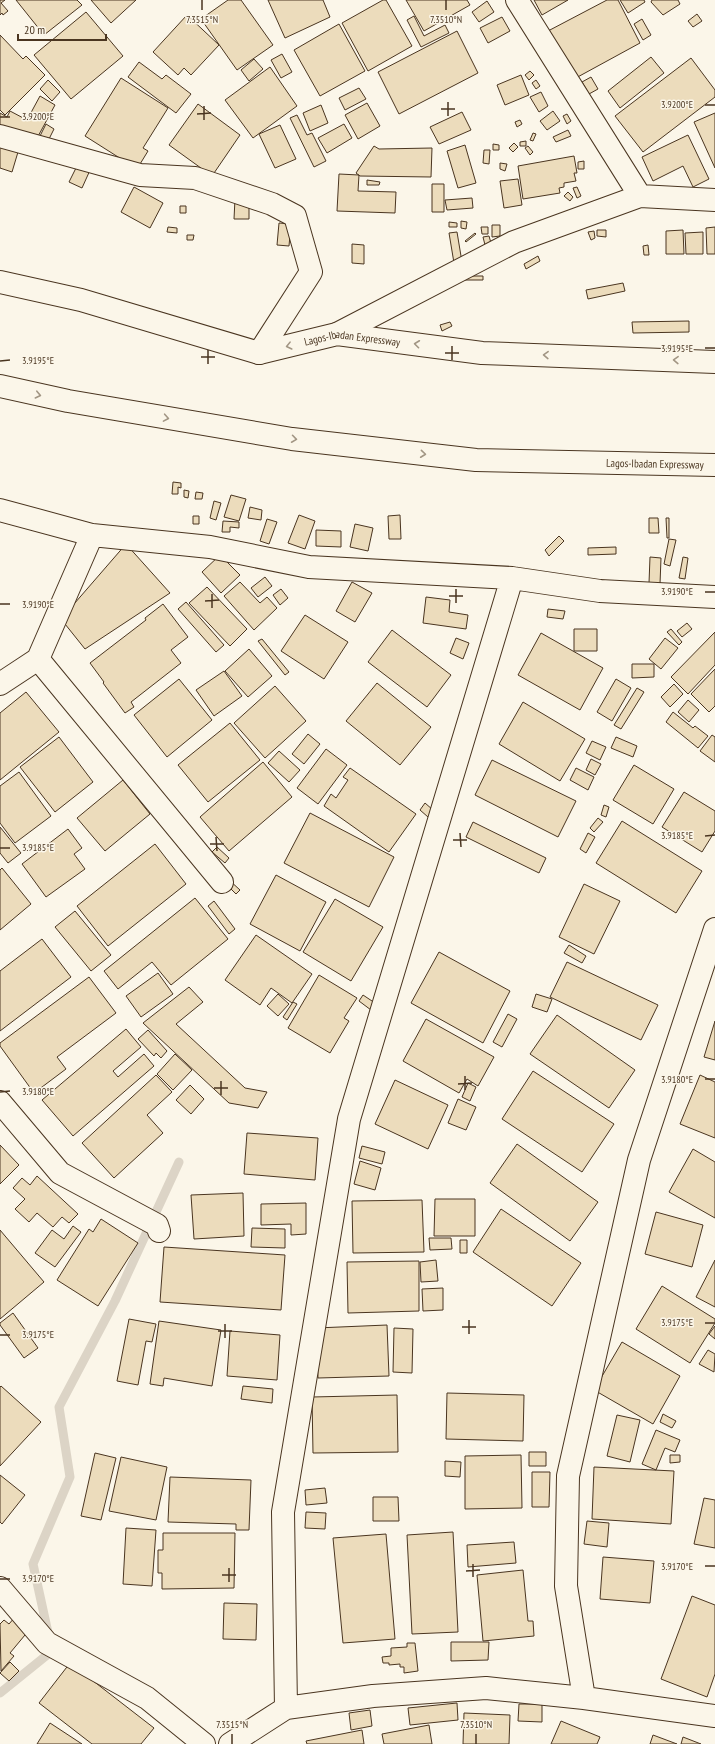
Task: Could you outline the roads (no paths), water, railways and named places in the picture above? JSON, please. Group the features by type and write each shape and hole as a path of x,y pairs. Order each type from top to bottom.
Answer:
{"main road":[{"path":"517,0 640,196"},
{"path":"0,136 140,174 195,178 272,204 295,216 312,272 259,353 81,300 0,282"},
{"path":"337,334 514,242 640,196 715,200"},
{"name":"Lagos-Ibadan Expressway","path":"259,353 337,334 482,353 715,362"},
{"name":"Lagos-Ibadan Expressway","path":"0,386 68,401 292,439 331,444 476,460 715,465"},
{"path":"0,510 92,535 210,548 309,567 512,578 600,591 715,597"},
{"path":"0,684 38,659 92,535"},
{"path":"286,1708 283,1512 349,1119 512,578"},
{"path":"38,659 222,882"},
{"path":"584,1698 566,1586 568,1476 639,1160 715,929"},
{"path":"0,1102 60,1173 157,1225 159,1230"},
{"path":"0,1588 47,1643 147,1698 204,1744"},
{"path":"230,1744 270,1716 286,1708 373,1696 486,1688 584,1698 715,1716"}],"waterway":[{"path":"0,1693 52,1651 33,1564 70,1477 59,1407 115,1301 179,1162"}]}
